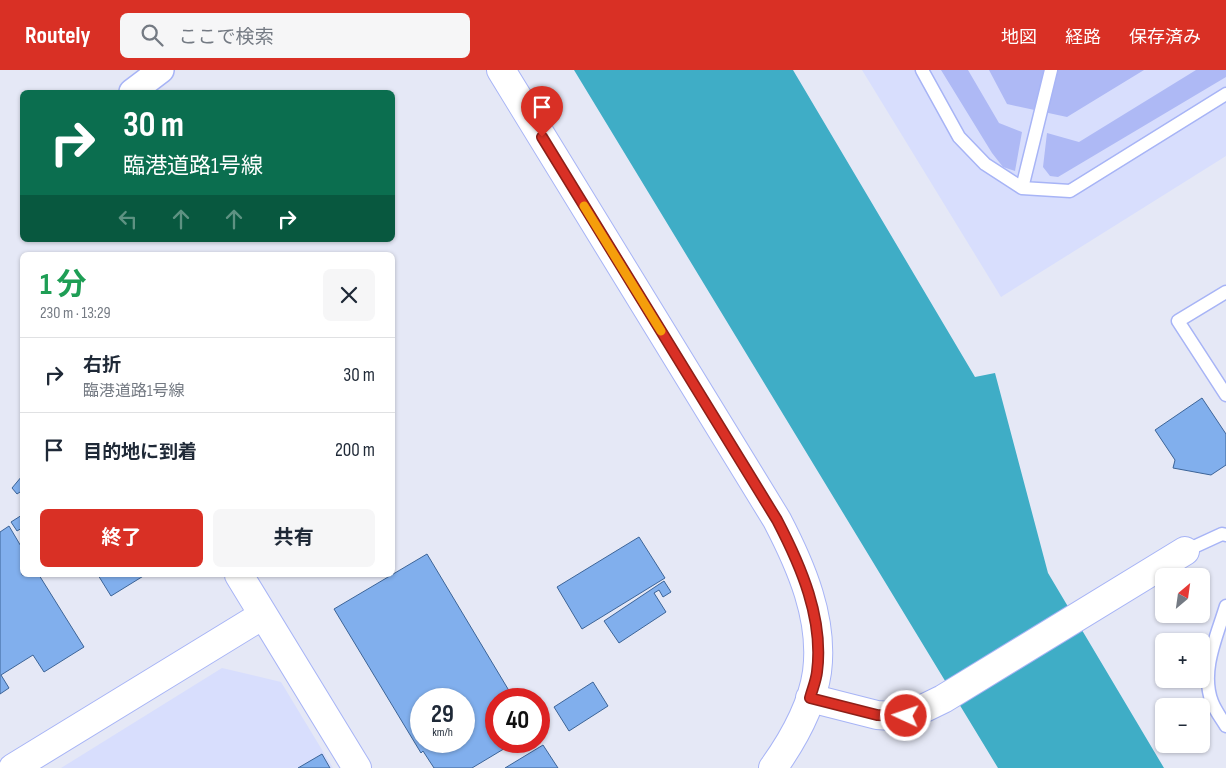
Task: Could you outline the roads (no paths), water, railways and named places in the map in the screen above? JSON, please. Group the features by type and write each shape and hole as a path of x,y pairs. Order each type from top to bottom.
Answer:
{"street":[{"path":"135,90 161,70"},
{"path":"501,70 777,520 793,551 804,579 813,614 817,644 817,672 810,698 791,742 773,768"},
{"path":"810,698 877,715 906,716 943,699 1185,551"},
{"path":"240,577 357,768"},
{"path":"13,768 263,615"}],"lane":[{"path":"922,70 959,137 985,164 1022,188 1070,191 1226,94"},
{"path":"1022,188 1051,70"},
{"path":"1226,292 1178,321 1226,395"},
{"path":"1185,551 1225,534"},
{"path":"1226,606 1208,668 1212,703 1226,726"}]}
